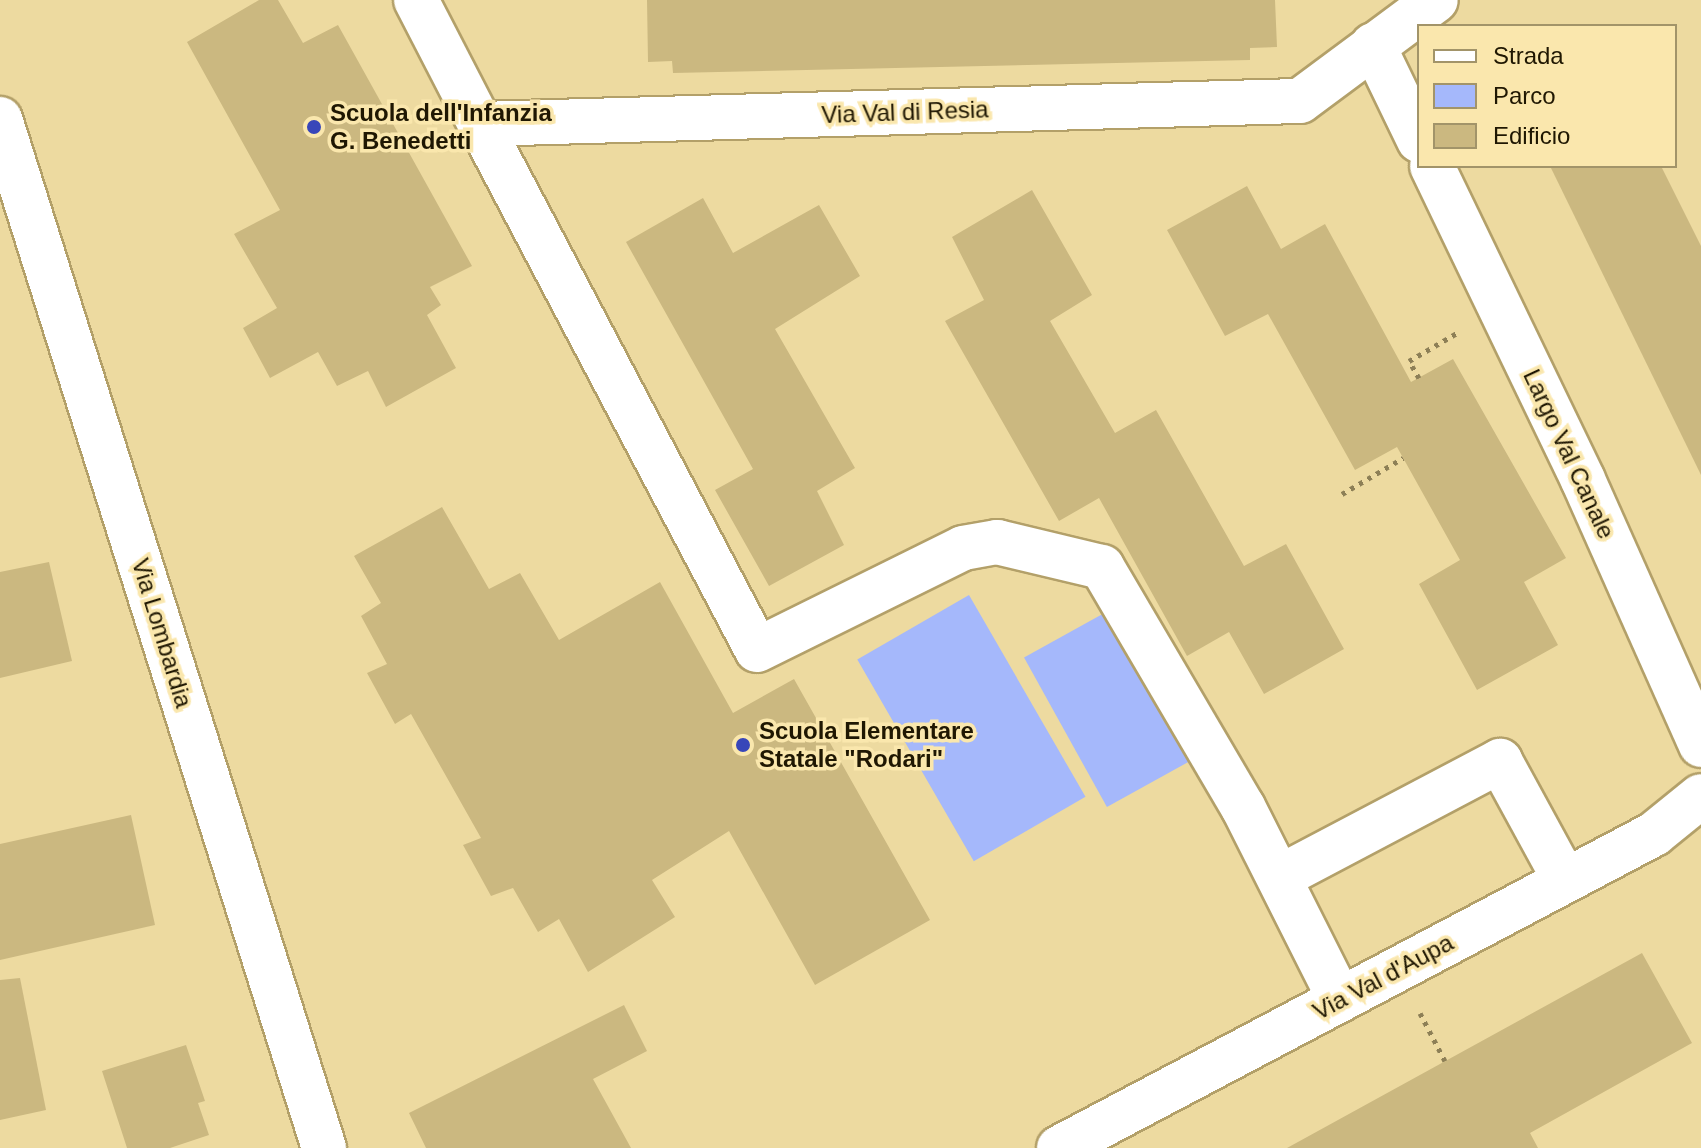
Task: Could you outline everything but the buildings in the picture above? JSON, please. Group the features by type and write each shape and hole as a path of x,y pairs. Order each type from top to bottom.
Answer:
{"street":[{"path":"416,0 757,650 963,548 997,542 1064,554 1102,567 1243,807 1340,1000"},
{"name":"Via Val di Resia","path":"480,124 1300,101 1436,0"},
{"path":"1373,45 1417,136"},
{"name":"Via Lombardia","path":"0,119 324,1148"},
{"name":"Largo Val Canale","path":"1433,168 1701,745"},
{"path":"1280,877 1500,761 1565,880"},
{"name":"Via Val d'Aupa","path":"1065,1147 1654,834 1701,796"}],"path":[{"path":"1419,378 1409,361 1501,309"},
{"path":"1342,494 1403,458"}],"green space":[{"path":"969,595 1086,797 974,861 857,660"},
{"path":"1108,611 1191,761 1107,807 1024,658"}],"place":[{"name":"Scuola dell'Infanzia G. Benedetti","path":"314,127"},
{"name":"Scuola Elementare Statale \"Rodari\"","path":"743,745"}]}
